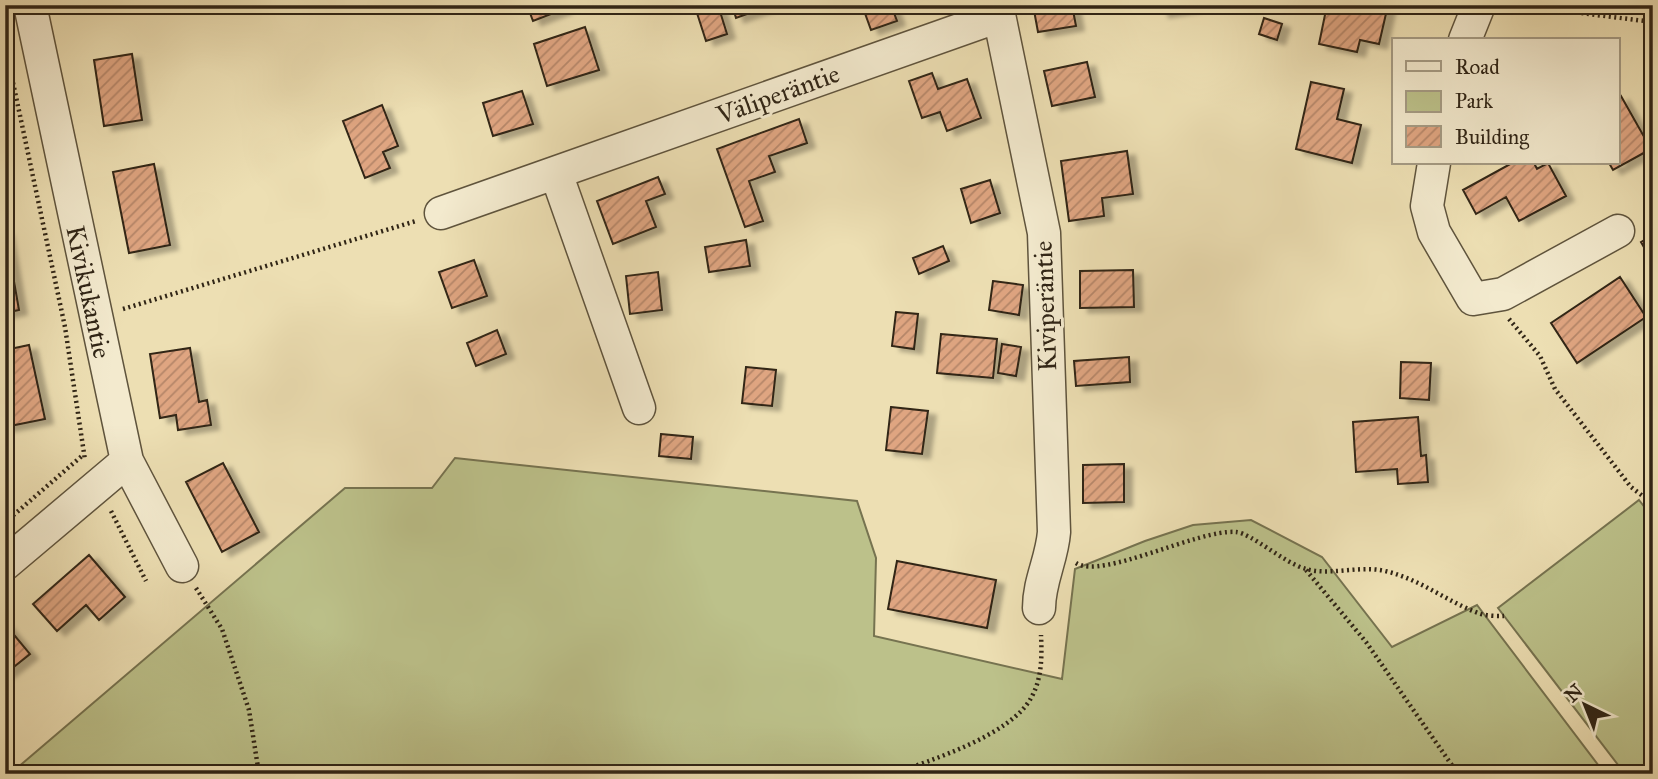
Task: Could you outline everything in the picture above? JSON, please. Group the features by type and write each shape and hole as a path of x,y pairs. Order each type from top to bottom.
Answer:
{"street":[{"name":"Kivikukantie","path":"30,5 80,323 127,461 182,566"},
{"path":"1466,38 1479,5"},
{"name":"Väliperäntie","path":"441,213 998,10"},
{"name":"Kiviperäntie","path":"998,10 1044,233 1052,549 1039,589 1039,608"},
{"path":"1434,164 1427,206 1434,232 1473,299 1503,294 1618,231"},
{"path":"556,173 639,408"},
{"path":"5,564 127,461"}],"path":[{"path":"1517,5 1653,22"},
{"path":"80,323 441,213"},
{"path":"1493,296 1540,356 1555,389 1631,487 1653,504"},
{"path":"5,522 83,455"},
{"path":"1052,549 1082,566 1112,564 1200,536 1238,531 1255,539 1266,550 1306,569 1366,642 1458,774"},
{"path":"182,566 222,628 249,710 259,774"},
{"path":"1306,569 1353,567 1386,571 1426,586 1479,614 1504,616"},
{"path":"891,774 981,740 1017,715 1031,698 1043,663 1039,608"}],"green space":[{"path":"455,458 857,501 876,558 874,636 1062,679 1075,569 1193,525 1251,520 1322,557 1392,647 1477,605 1605,774 10,774 345,488 432,488"},
{"path":"1639,500 1653,518 1653,774 1625,774 1498,608"}],"building":[{"path":"527,5 562,5 564,9 533,21"},
{"path":"718,5 727,34 706,41 696,10"},
{"path":"732,5 772,5 736,18"},
{"path":"862,5 891,5 897,21 871,30"},
{"path":"1033,5 1072,5 1076,26 1038,32"},
{"path":"1159,5 1193,5 1194,7 1161,13"},
{"path":"1327,5 1388,5 1379,44 1360,40 1357,52 1319,44"},
{"path":"1264,18 1282,24 1277,40 1259,34"},
{"path":"585,27 599,70 547,86 534,44"},
{"path":"132,54 142,120 104,126 94,60"},
{"path":"1087,62 1095,97 1052,106 1044,71"},
{"path":"932,73 938,89 967,79 981,118 947,131 940,112 922,118 909,81"},
{"path":"1311,82 1344,89 1337,119 1361,125 1352,163 1296,149"},
{"path":"522,91 533,124 493,136 483,103"},
{"path":"1620,97 1651,149 1613,170 1610,164 1620,164"},
{"path":"382,105 398,146 383,152 390,168 365,178 343,121"},
{"path":"799,119 807,143 769,156 775,172 749,181 763,221 745,227 717,149"},
{"path":"1127,151 1133,194 1102,198 1104,216 1069,221 1061,161"},
{"path":"154,164 170,245 129,253 113,172"},
{"path":"1510,164 1534,164 1537,169 1549,164 1566,196 1519,221 1506,197 1476,214 1463,190"},
{"path":"658,177 665,194 646,201 656,227 613,244 597,201"},
{"path":"990,180 1000,213 971,223 961,189"},
{"path":"5,230 19,310 5,313"},
{"path":"1653,235 1653,263 1641,242"},
{"path":"746,240 750,266 709,272 705,247"},
{"path":"943,246 949,261 919,274 913,258"},
{"path":"474,260 487,296 452,308 439,272"},
{"path":"1133,270 1134,307 1080,308 1080,271"},
{"path":"658,272 662,310 630,314 626,276"},
{"path":"1620,277 1646,317 1577,363 1551,323"},
{"path":"993,281 1023,285 1019,315 989,310"},
{"path":"896,312 918,314 914,349 892,346"},
{"path":"497,330 506,354 476,366 467,343"},
{"path":"941,334 997,339 993,378 937,373"},
{"path":"1002,344 1021,347 1016,376 998,373"},
{"path":"29,345 45,419 5,427 5,350"},
{"path":"190,348 199,402 207,400 211,425 178,430 176,415 160,418 150,354"},
{"path":"1129,357 1130,382 1076,386 1074,361"},
{"path":"1401,362 1431,363 1429,400 1400,398"},
{"path":"746,367 776,370 772,406 742,403"},
{"path":"891,407 928,411 922,454 886,450"},
{"path":"1418,417 1421,456 1426,455 1428,482 1398,484 1397,469 1356,472 1353,422"},
{"path":"661,434 693,437 691,459 659,456"},
{"path":"223,463 259,532 222,552 186,482"},
{"path":"1124,464 1124,502 1083,503 1083,465"},
{"path":"89,555 125,597 99,620 86,605 57,631 33,604"},
{"path":"897,561 996,580 987,628 888,609"},
{"path":"5,624 30,654 5,674"}]}
